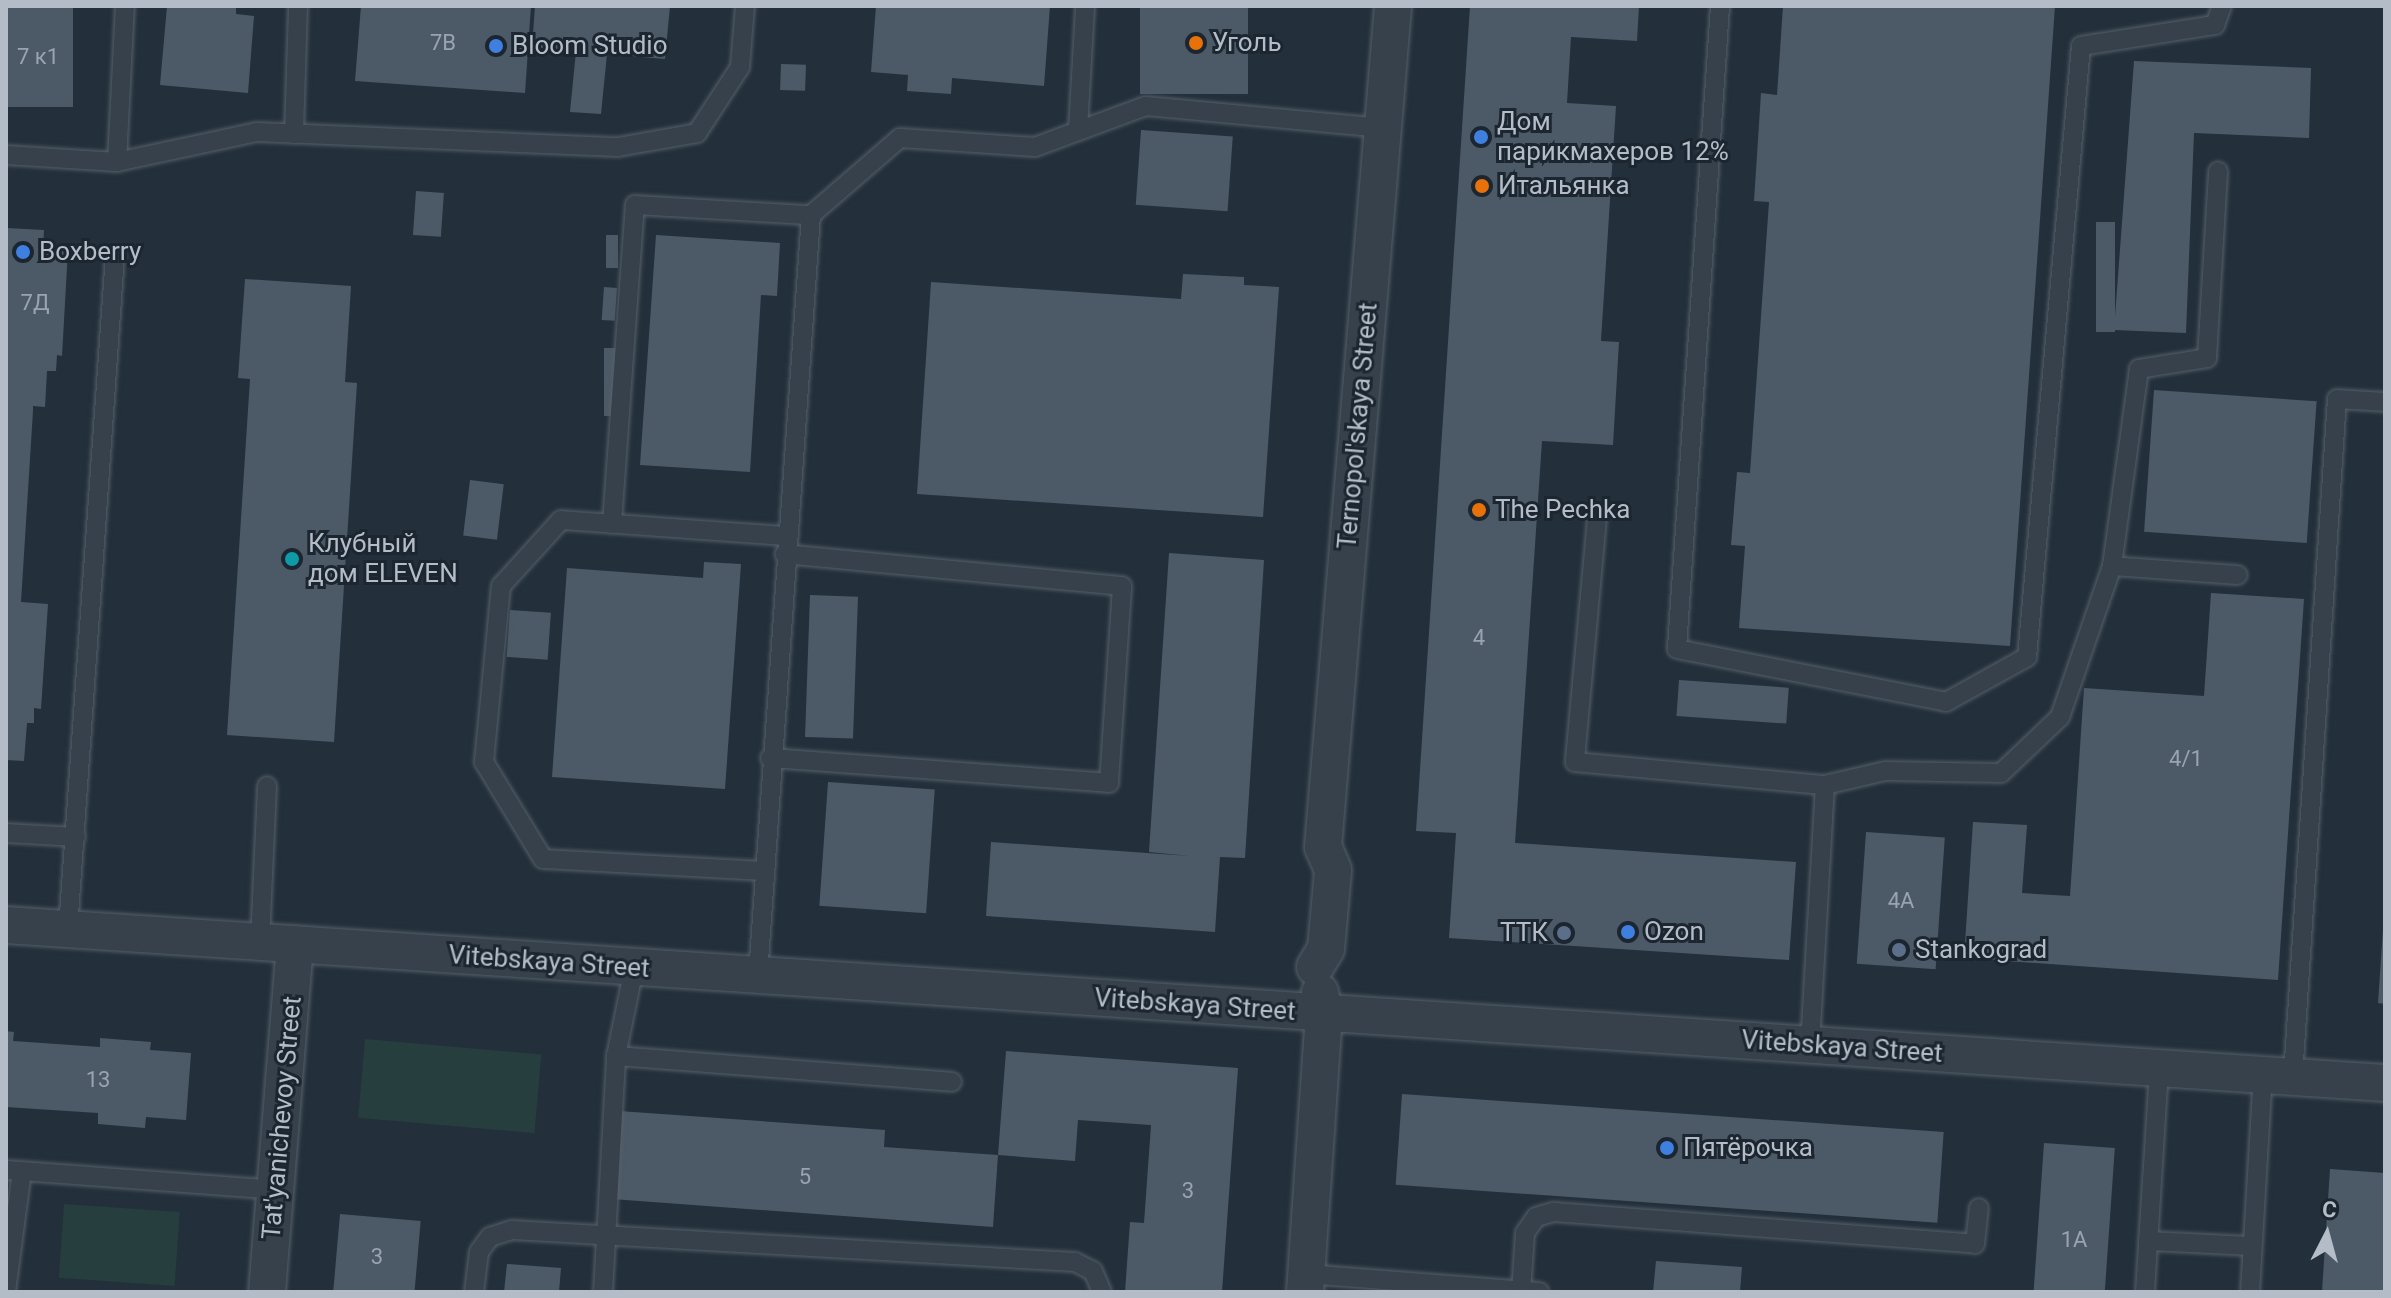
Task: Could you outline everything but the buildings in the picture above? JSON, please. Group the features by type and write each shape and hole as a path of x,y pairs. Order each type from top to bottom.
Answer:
{"street":[{"name":"Ternopol'skaya Street","path":"1306,1283 1324,1013 1315,967 1303,946 1304,927 1309,869 1323,847 1393,6"},
{"name":"Vitebskaya Street","path":"6,925 2385,1083"},
{"name":"Tat'yanichevoy Street","path":"267,1292 276,1190 277,942"}],"lane":[{"path":"117,162 125,6"},
{"path":"294,134 298,6"},
{"path":"6,155 117,162 257,132 618,147 697,133 740,67 745,6"},
{"path":"1078,129 1085,6"},
{"path":"1720,6 1677,649 1946,702 2027,657 2081,46 2215,25 2222,6"},
{"path":"612,524 635,205 811,215 900,138 1035,147 1146,106 1383,128"},
{"path":"1597,518 1575,762 1825,785 1885,771 2001,773 2060,717 2112,566 2139,369 2207,358 2218,171"},
{"path":"758,975 770,758 811,215"},
{"path":"68,929 115,256"},
{"path":"2250,1292 2252,1246 2278,1076 2337,399 2385,402"},
{"path":"764,871 543,859 484,762 501,586 561,520 1122,586 1109,783 770,758"},
{"path":"2112,566 2238,575"},
{"path":"1810,1045 1825,785"},
{"path":"267,786 277,942"},
{"path":"6,833 76,837"},
{"path":"603,1292 616,1056 634,968"},
{"path":"616,1056 952,1082"},
{"path":"2145,1292 2159,1068"},
{"path":"6,1292 14,1171 276,1190"},
{"path":"1306,1283 1527,1292 1525,1233 1536,1217 1554,1212 1975,1244 1979,1208"},
{"path":"474,1292 479,1252 490,1237 512,1230 1075,1262 1093,1271 1102,1292"},
{"path":"2148,1241 2252,1246"}],"green space":[{"path":"365,1039 541,1054 534,1133 358,1118"},
{"path":"64,1204 180,1212 175,1286 59,1278"}],"place":[{"name":"Уголь","path":"1196,43"},
{"name":"Bloom Studio","path":"496,46"},
{"name":"Дом парикмахеров 12%","path":"1481,137"},
{"name":"Итальянка","path":"1482,186"},
{"name":"Boxberry","path":"23,252"},
{"name":"The Pechka","path":"1479,510"},
{"name":"Клубный дом ELEVEN","path":"292,559"},
{"name":"Ozon","path":"1628,932"},
{"name":"ТТК","path":"1564,933"},
{"name":"Stankograd","path":"1899,950"},
{"name":"Пятёрочка","path":"1667,1148"}]}
